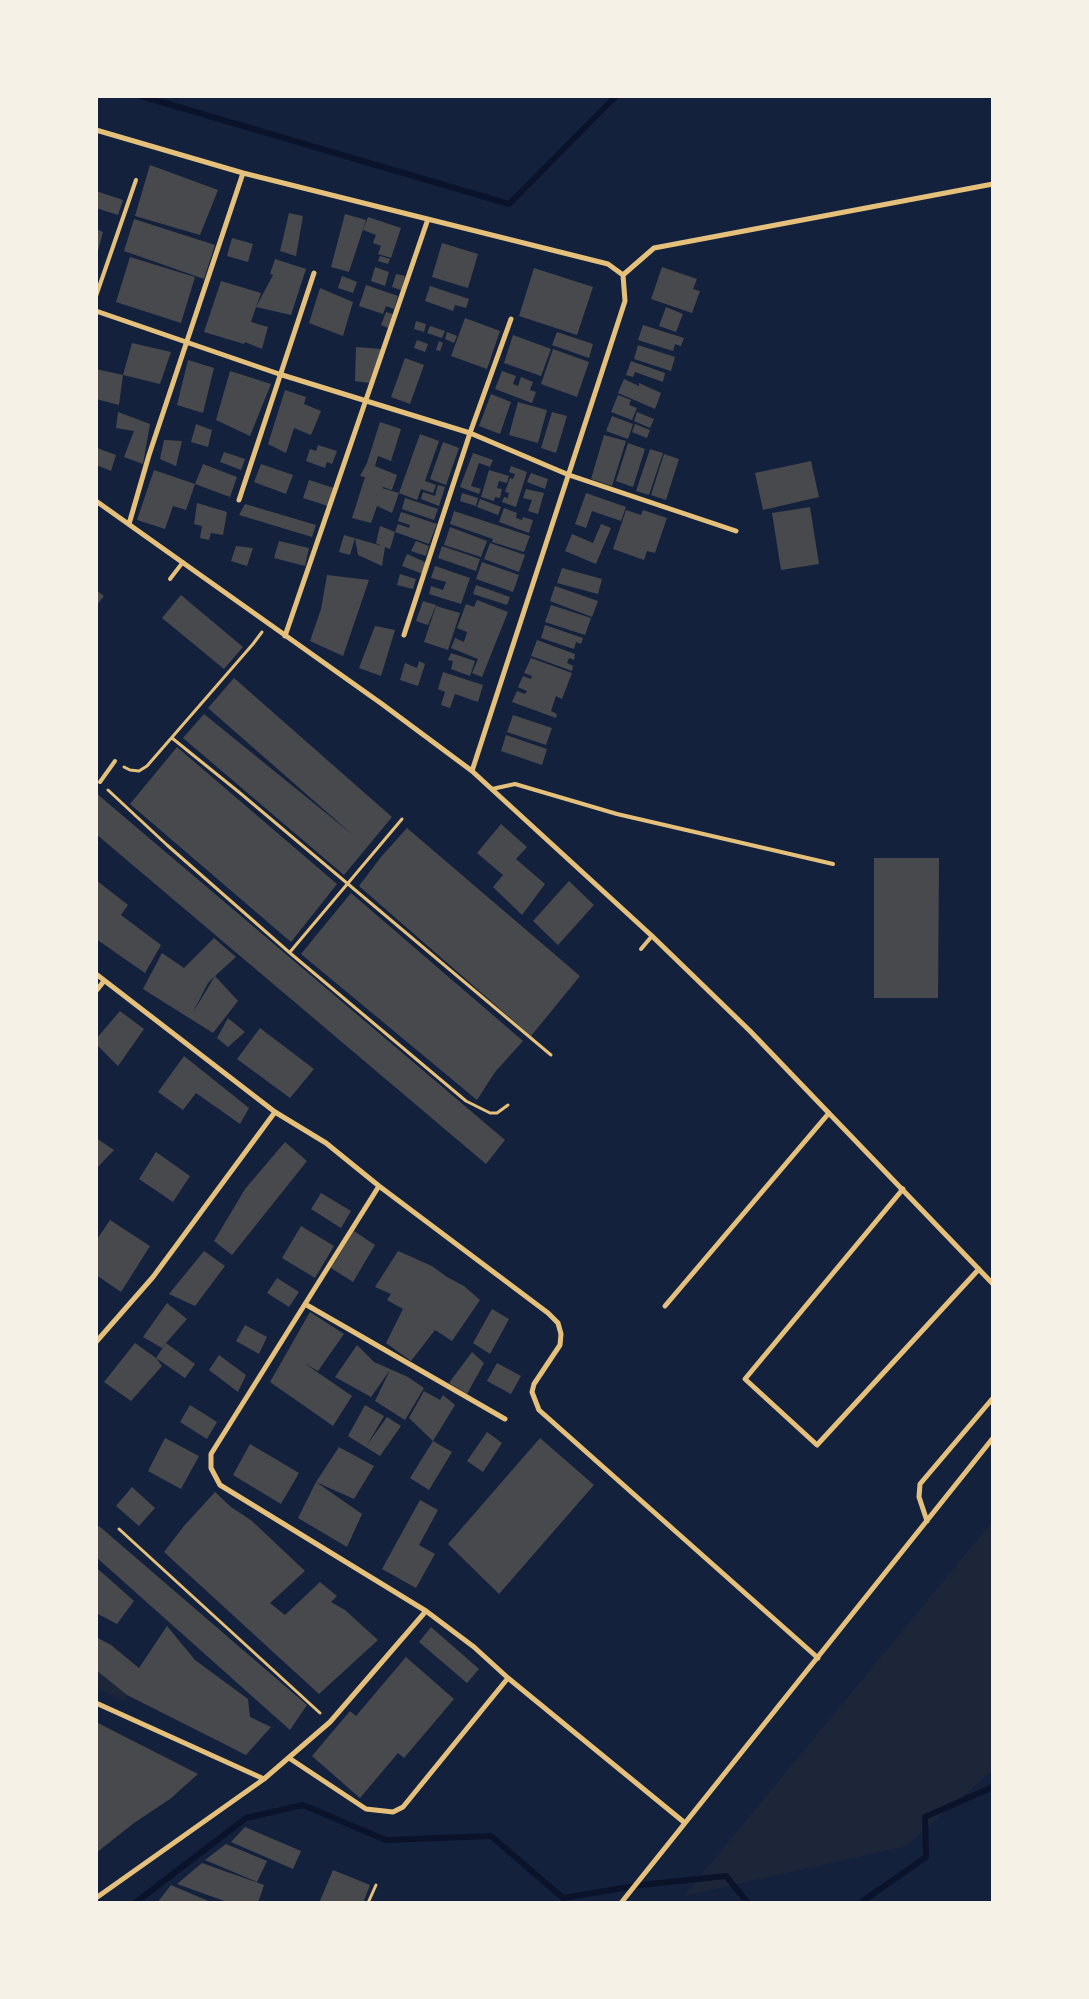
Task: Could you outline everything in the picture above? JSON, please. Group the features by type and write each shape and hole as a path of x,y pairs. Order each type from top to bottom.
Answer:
{"street":[{"path":"96,130 243,173 608,264 623,275 625,300 472,771"},
{"path":"129,524 149,455 243,173"},
{"path":"623,275 654,248 993,184"},
{"path":"285,636 428,219"},
{"path":"240,500 314,273"},
{"path":"96,312 280,374 470,433 569,475 736,531"},
{"path":"404,635 470,433 511,319"},
{"path":"96,501 472,771 652,936 750,1031 993,1284"},
{"path":"96,974 276,1112 326,1143 379,1186 548,1313 558,1323 561,1334 560,1345 534,1384 532,1392 539,1410 818,1658"},
{"path":"96,991 104,981"},
{"path":"96,1342 153,1277 276,1112"},
{"path":"665,1306 829,1112"},
{"path":"379,1186 211,1454 211,1468 220,1485 426,1611 474,1647 508,1678 684,1823"},
{"path":"903,1189 745,1379 817,1445 979,1268"},
{"path":"305,1304 505,1420"},
{"path":"927,1521 919,1497 920,1484 993,1398"},
{"path":"621,1903 993,1438"},
{"path":"96,1898 264,1780 330,1722 426,1611"},
{"path":"289,1758 366,1809 393,1812 403,1807 508,1678"},
{"path":"96,1703 264,1780"}],"lane":[{"path":"96,296 136,180"},
{"path":"170,579 183,562"},
{"path":"100,782 115,761"},
{"path":"492,789 515,784 617,814 833,864"},
{"path":"641,949 652,936"}],"path":[{"path":"115,761 130,770 139,771 147,766 254,644"},
{"path":"172,738 552,1055"},
{"path":"100,782 166,845 290,953 466,1101 490,1113 497,1113 508,1105"},
{"path":"290,953 402,819"},
{"path":"119,1529 330,1722"},
{"path":"368,1903 376,1885"}],"shaded area":[{"path":"993,1521 993,1770 906,1846 684,1896"},
{"path":"96,1670 127,1695 125,1701 96,1688"}],"building":[{"path":"150,165 218,190 200,235 135,216"},
{"path":"96,191 123,200 118,215 96,208"},
{"path":"289,213 303,216 296,256 280,251"},
{"path":"345,214 366,220 349,272 331,267"},
{"path":"368,217 401,228 391,258 378,254 381,246 373,243 376,235 363,230"},
{"path":"134,219 215,245 204,279 124,251"},
{"path":"96,229 103,232 97,255 96,255"},
{"path":"232,238 253,244 248,262 227,256"},
{"path":"442,243 478,254 468,288 432,277"},
{"path":"380,256 390,259 388,264 378,261"},
{"path":"130,257 195,277 181,323 116,302"},
{"path":"275,259 306,269 291,315 256,307 273,275 270,274"},
{"path":"375,267 389,272 385,286 371,281"},
{"path":"662,267 697,279 693,289 700,291 692,313 651,299"},
{"path":"534,268 593,287 577,335 519,316"},
{"path":"396,274 405,276 401,290 392,287"},
{"path":"342,276 357,282 353,293 338,288"},
{"path":"221,281 261,293 251,322 268,327 262,349 245,342 244,344 204,332"},
{"path":"366,285 398,296 394,309 386,306 383,314 359,306"},
{"path":"430,286 469,299 466,308 455,305 453,311 425,301"},
{"path":"320,288 353,302 343,336 309,323"},
{"path":"666,307 683,314 676,332 659,326"},
{"path":"386,312 393,314 388,328 381,325"},
{"path":"465,318 500,331 487,369 451,356"},
{"path":"416,321 426,324 424,332 414,329"},
{"path":"643,325 684,338 681,346 675,344 673,351 638,340"},
{"path":"430,326 445,331 442,338 427,333"},
{"path":"447,332 457,336 454,343 445,339"},
{"path":"557,332 593,344 589,358 552,345"},
{"path":"513,335 551,349 541,376 504,363"},
{"path":"417,340 428,344 425,352 414,348"},
{"path":"439,341 443,343 440,351 436,350"},
{"path":"132,343 171,352 160,384 123,375"},
{"path":"638,345 675,357 671,371 634,359"},
{"path":"356,347 381,349 369,383 355,381"},
{"path":"553,349 589,362 577,397 541,384"},
{"path":"405,358 424,365 410,404 391,397"},
{"path":"188,360 214,368 203,413 177,405"},
{"path":"631,361 665,373 663,382 635,372 633,377 626,375"},
{"path":"96,369 123,375 119,405 96,399"},
{"path":"230,371 271,384 250,436 216,420"},
{"path":"502,371 516,376 513,384 518,386 521,377 533,382 530,390 536,392 532,403 495,389"},
{"path":"624,379 639,386 639,383 661,393 655,409 618,393"},
{"path":"285,390 306,397 304,404 321,411 311,435 294,428 286,453 268,444"},
{"path":"491,394 511,402 500,434 479,426"},
{"path":"618,395 631,400 629,405 637,408 632,420 611,412"},
{"path":"518,402 547,410 538,443 509,435"},
{"path":"118,412 150,424 143,464 124,457 134,431 116,428"},
{"path":"552,412 567,416 556,453 541,448"},
{"path":"637,412 654,419 650,428 634,421"},
{"path":"612,416 633,424 628,439 606,431"},
{"path":"380,422 401,429 391,461 378,456 375,466 367,463"},
{"path":"196,424 212,430 208,447 191,442"},
{"path":"635,424 650,430 647,438 632,432"},
{"path":"420,434 439,441 425,481 436,485 433,493 421,489 417,500 399,493"},
{"path":"604,435 626,441 612,486 591,479"},
{"path":"164,440 182,441 176,466 160,459"},
{"path":"443,442 459,448 446,485 430,479"},
{"path":"628,443 645,449 633,487 616,481"},
{"path":"318,445 337,451 332,464 327,462 325,468 306,461 310,449 316,451"},
{"path":"97,448 116,455 111,471 96,465"},
{"path":"650,449 663,453 649,495 636,491"},
{"path":"224,452 245,459 241,470 220,462"},
{"path":"473,453 493,460 490,467 479,463 471,486 481,489 479,494 460,487"},
{"path":"664,454 679,459 666,500 651,495"},
{"path":"811,461 819,497 763,510 755,473"},
{"path":"367,463 397,475 392,490 382,488 399,493 392,513 377,506 371,523 352,518 365,477 360,476"},
{"path":"203,464 237,477 230,497 195,484"},
{"path":"261,464 293,475 286,494 254,482"},
{"path":"511,466 527,472 516,507 502,502 504,497 508,498 509,493 505,492 510,478 513,479 515,474 509,472"},
{"path":"154,470 195,484 186,510 173,506 165,529 137,520"},
{"path":"489,470 509,476 507,483 499,481 497,488 502,489 500,498 495,497 494,501 481,497"},
{"path":"531,473 548,479 545,489 527,482"},
{"path":"309,480 334,488 328,506 303,498"},
{"path":"438,485 445,487 439,506 421,499 423,492 435,496"},
{"path":"526,489 544,493 538,514 528,511 532,500 523,498"},
{"path":"462,493 478,498 476,506 460,501"},
{"path":"586,493 626,507 621,521 592,511 586,528 575,524"},
{"path":"405,498 438,509 434,520 402,509"},
{"path":"480,499 501,507 498,515 477,507"},
{"path":"197,503 227,512 223,535 211,533 209,540 200,538 202,526 194,524"},
{"path":"245,504 316,525 312,537 239,515"},
{"path":"810,507 819,564 781,570 772,513"},
{"path":"504,508 517,513 516,518 522,520 523,517 533,520 529,533 499,522"},
{"path":"626,510 641,515 643,510 667,518 655,553 647,551 644,560 613,549"},
{"path":"454,511 530,536 524,552 492,542 493,539 450,524"},
{"path":"401,512 437,524 429,544 395,532 398,524 409,528 410,525 398,521"},
{"path":"601,524 611,528 596,564 565,551 572,534 593,543"},
{"path":"380,526 395,532 390,549 385,547 382,566 358,555 355,538 382,546 376,543"},
{"path":"450,527 487,541 481,557 444,545"},
{"path":"344,535 355,538 350,555 339,552"},
{"path":"279,541 309,548 305,566 274,558"},
{"path":"416,541 429,546 426,556 411,551"},
{"path":"490,543 525,555 519,572 484,559"},
{"path":"236,546 253,548 247,566 231,561"},
{"path":"442,546 480,559 476,571 438,558"},
{"path":"407,554 427,563 423,574 402,566"},
{"path":"482,562 519,575 513,592 476,579"},
{"path":"435,566 470,578 461,604 429,594 431,586 443,590 446,582 431,578"},
{"path":"562,568 602,579 598,594 557,583"},
{"path":"400,574 416,579 413,589 397,585"},
{"path":"327,575 369,580 343,656 310,641 321,609"},
{"path":"476,585 510,597 507,605 473,594"},
{"path":"555,586 598,601 592,617 550,601"},
{"path":"96,590 104,596 96,606"},
{"path":"181,595 243,647 224,669 162,618"},
{"path":"477,600 508,612 482,677 472,673 478,659 451,648 455,638 464,642 467,632 457,628 466,604 474,607"},
{"path":"423,601 436,605 428,625 416,621"},
{"path":"551,605 591,618 585,635 545,622"},
{"path":"436,606 460,613 448,650 424,642"},
{"path":"545,625 583,638 581,644 576,642 574,649 541,638"},
{"path":"375,626 395,630 381,676 359,668"},
{"path":"537,640 575,654 574,660 569,658 567,663 573,666 572,671 531,656"},
{"path":"451,653 475,661 470,676 451,669 453,661 448,660"},
{"path":"531,658 572,673 562,699 556,696 551,711 557,714 556,718 512,702 517,691 525,694 527,691 518,687 523,676 531,679 532,676 524,673"},
{"path":"419,661 425,664 418,686 400,680 405,663 417,668"},
{"path":"443,672 483,685 478,702 455,694 450,708 441,705 445,692 438,689"},
{"path":"234,678 392,817 344,875 183,738 204,714 353,835 208,708"},
{"path":"513,715 552,728 546,745 507,732"},
{"path":"506,735 547,749 542,765 501,751"},
{"path":"177,747 337,884 291,942 130,804"},
{"path":"96,793 505,1140 486,1164 96,834"},
{"path":"501,824 527,847 516,859 545,884 522,915 493,887 503,875 477,853"},
{"path":"407,828 580,976 531,1036 359,886 381,857"},
{"path":"874,858 939,858 938,998 874,998"},
{"path":"96,880 128,905 121,915 161,945 145,973 96,939"},
{"path":"569,881 594,905 558,945 533,921"},
{"path":"351,893 523,1041 495,1072 477,1100 301,954"},
{"path":"214,938 236,957 215,976 238,1001 213,1033 143,989 162,953 184,968","holes":["215,976 192,1014 208,983"]},
{"path":"120,1011 144,1029 118,1066 96,1044 96,1039"},
{"path":"228,1018 245,1032 228,1047 217,1038"},
{"path":"260,1028 314,1069 290,1098 237,1059"},
{"path":"184,1056 249,1108 240,1124 196,1093 183,1110 158,1092"},
{"path":"96,1138 114,1150 96,1169"},
{"path":"285,1142 307,1161 232,1255 214,1241 245,1189"},
{"path":"156,1152 190,1176 173,1202 139,1179"},
{"path":"321,1193 351,1211 341,1228 311,1209"},
{"path":"110,1220 150,1246 121,1292 96,1275 96,1241"},
{"path":"301,1226 334,1246 315,1278 282,1258"},
{"path":"354,1231 375,1245 353,1282 331,1268"},
{"path":"204,1251 225,1266 195,1306 169,1294"},
{"path":"398,1251 432,1266 464,1286 480,1300 452,1341 435,1330 411,1361 386,1343 403,1309 387,1300 391,1294 375,1287"},
{"path":"277,1278 299,1292 289,1307 267,1293"},
{"path":"167,1303 187,1319 162,1348 143,1337"},
{"path":"492,1309 509,1319 490,1354 473,1343"},
{"path":"310,1312 344,1334 318,1371 304,1363 352,1396 333,1426 270,1382"},
{"path":"245,1325 267,1337 259,1354 236,1341"},
{"path":"135,1343 156,1358 162,1366 131,1401 104,1382"},
{"path":"166,1343 195,1364 185,1378 156,1358"},
{"path":"357,1345 374,1362 408,1377 424,1388 405,1420 375,1401 390,1370 371,1397 335,1377"},
{"path":"472,1352 484,1363 467,1394 449,1383"},
{"path":"219,1355 246,1375 238,1392 209,1370"},
{"path":"497,1363 521,1376 511,1394 487,1381"},
{"path":"424,1391 440,1400 443,1395 455,1405 433,1441 409,1418"},
{"path":"190,1405 217,1422 207,1439 180,1422"},
{"path":"365,1405 384,1416 367,1445 387,1417 401,1426 380,1456 348,1436"},
{"path":"487,1432 502,1443 483,1472 467,1461"},
{"path":"165,1438 199,1456 181,1489 148,1471"},
{"path":"540,1438 594,1485 499,1594 448,1544"},
{"path":"433,1441 452,1452 429,1490 410,1478"},
{"path":"250,1444 299,1473 281,1504 233,1475"},
{"path":"339,1447 374,1466 354,1499 316,1482"},
{"path":"316,1482 362,1514 347,1547 298,1518"},
{"path":"132,1487 155,1508 139,1526 116,1506"},
{"path":"215,1492 231,1507 252,1521 305,1571 270,1603 285,1615 320,1582 337,1596 331,1602 345,1610 378,1640 319,1694 164,1552 184,1526"},
{"path":"420,1500 438,1510 419,1545 435,1554 416,1588 382,1569"},
{"path":"99,1526 307,1705 290,1730 96,1557 96,1529"},
{"path":"98,1569 134,1601 117,1624 96,1613"},
{"path":"167,1626 195,1660 248,1699 250,1717 271,1727 246,1755 127,1695 96,1670 96,1637 111,1645 139,1668"},
{"path":"431,1627 479,1669 467,1683 419,1642"},
{"path":"406,1657 454,1699 404,1758 398,1753 360,1798 312,1756 350,1711 356,1716"},
{"path":"96,1722 198,1774 170,1799 134,1823 96,1853"},
{"path":"245,1827 301,1851 293,1869 231,1842"},
{"path":"226,1844 267,1861 257,1882 205,1860"},
{"path":"202,1863 264,1885 258,1903 230,1903 177,1884"},
{"path":"333,1870 370,1885 363,1903 319,1903"},
{"path":"171,1885 213,1903 157,1903"}],"waterway":[{"path":"141,96 509,204 616,96"},
{"path":"860,1903 926,1857 925,1817 993,1787"},
{"path":"135,1903 246,1818 303,1805 386,1840 491,1836 563,1898 641,1885 726,1876 748,1903"}]}
